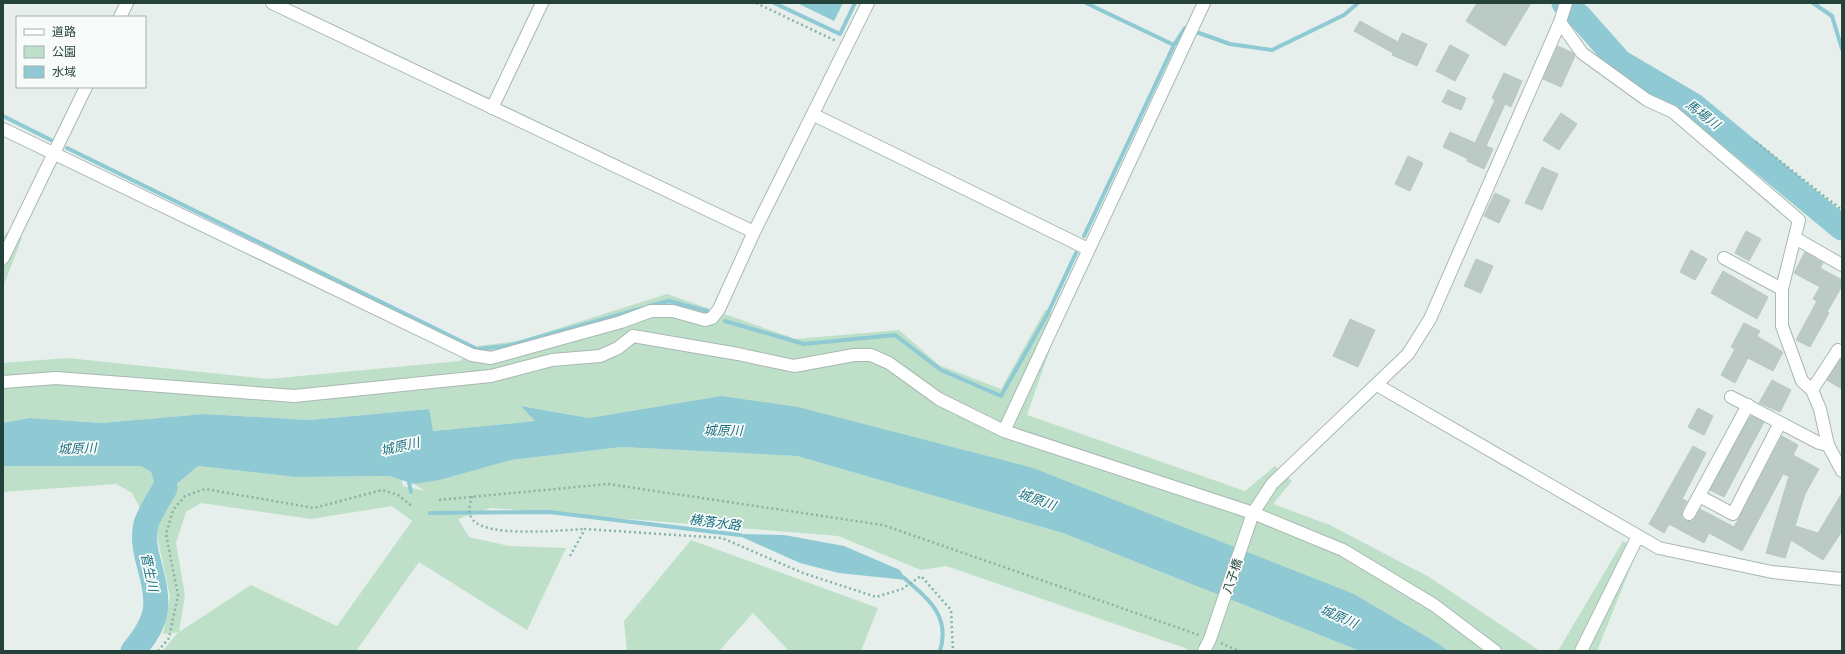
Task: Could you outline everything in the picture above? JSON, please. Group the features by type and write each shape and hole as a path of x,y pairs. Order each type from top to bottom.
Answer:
{"street":[{"path":"120,16 127,3"},
{"path":"272,3 754,232"},
{"path":"492,108 542,3"},
{"path":"3,129 472,355 491,358 621,322 651,311 673,311 705,320 712,318 719,309 754,232 814,115 868,3"},
{"path":"1004,431 1204,3"},
{"name":"八子橋","path":"1204,651 1210,639 1254,513 1272,484 1408,354 1430,318 1560,22 1566,3"},
{"path":"1560,22 1582,53 1647,100 1673,112 1799,220 1782,289 1782,326 1802,381 1812,390 1820,409 1828,445 1842,471"},
{"path":"3,258 86,88"},
{"path":"814,115 1088,249"},
{"path":"1794,238 1842,265"},
{"path":"1724,258 1782,289"},
{"path":"621,322 633,336 738,354 794,366 854,355 870,355 889,363 939,399 1004,431 1254,513 1343,550 1434,605 1495,651"},
{"path":"3,382 56,378 294,396 491,376 552,360 600,356 618,348 633,336"},
{"path":"1812,390 1838,350 1842,352"},
{"path":"1377,385 1659,548 1765,571 1842,579"},
{"path":"1731,397 1819,444 1828,445"},
{"path":"1689,514 1748,406"},
{"path":"1699,496 1733,514 1780,423"},
{"path":"1581,651 1638,536"}],"path":[{"path":"756,3 761,4 847,47"},
{"path":"1756,142 1842,210"},
{"path":"439,500 608,484 883,525 1210,639 1239,651"},
{"path":"158,651 169,638 178,595 166,534 173,510 185,496 205,489 314,508 382,490 398,495 412,506"},
{"path":"472,496 469,508 471,519 478,525 487,529 498,528 519,532 585,528 722,538 804,572 876,597 902,590 921,576 951,610 953,651"},
{"path":"570,556 585,528"}],"green space":[{"path":"7,232 22,238 3,287 3,238"},
{"path":"667,294 796,339 899,330 939,365 1001,389 1045,310 1061,318 1027,415 1245,491 1275,466 1292,481 1273,504 1330,525 1429,577 1540,651 1448,651 1439,644 1354,594 721,396 589,418 522,406 536,421 432,431 428,409 309,420 205,414 101,423 29,418 3,423 3,363 68,358 269,379 460,361 478,346 518,341"},
{"path":"622,447 797,456 1063,533 1360,651 1187,651 1188,649 946,566 921,570 838,536 491,508 458,519 469,537 509,546 566,548 527,630 419,562 356,651 163,651 178,632 163,634 170,597 154,522 172,488 198,466 295,477 389,476 402,480 403,486 425,491 414,484 440,480 511,460","holes":["201,503 311,519 392,506 412,521 337,626 251,585 179,632 185,595 176,543 186,512"]},
{"path":"3,466 141,466 151,472 155,485 144,516 132,493 116,484 3,492"},
{"path":"691,540 878,608 861,651 789,651 753,613 719,651 627,651 624,621"},
{"path":"1623,541 1638,549 1597,651 1558,651"}],"water":[{"path":"797,3 843,3 834,21"},
{"name":"城原川","path":"721,396 798,407 1033,468 1354,594 1439,644 1448,651 1360,651 1063,533 797,456 622,447 511,460 440,480 414,484 389,476 295,477 198,466 172,488 154,522 144,516 155,485 151,472 141,466 3,466 3,423 29,418 101,423 205,414 309,420 429,409 433,431 535,421 521,406 589,418"},
{"path":"735,534 784,535 844,546 900,570 906,580 839,573 800,563"}],"building":[{"path":"1477,3 1531,3 1505,46 1466,21"},
{"path":"1360,21 1398,42 1402,33 1427,44 1417,66 1392,55 1393,53 1354,31"},
{"path":"1450,45 1469,55 1455,81 1436,71"},
{"path":"1558,46 1573,53 1575,56 1561,87 1543,79"},
{"path":"1504,73 1522,81 1511,107 1505,104 1486,146 1493,149 1484,169 1467,161 1468,159 1443,147 1450,132 1475,143 1495,100 1492,98"},
{"path":"1448,90 1466,98 1461,110 1442,102"},
{"path":"1561,113 1577,124 1559,150 1543,140"},
{"path":"1408,156 1423,163 1410,191 1395,184"},
{"path":"1542,167 1558,174 1542,210 1525,203"},
{"path":"1495,193 1510,200 1499,223 1484,216"},
{"path":"1746,231 1761,239 1749,261 1735,253"},
{"path":"1691,250 1707,259 1695,280 1680,272"},
{"path":"1805,252 1823,263 1820,268 1842,280 1842,286 1827,312 1829,313 1810,347 1796,340 1817,301 1813,299 1820,287 1794,273"},
{"path":"1476,259 1493,266 1481,293 1464,286"},
{"path":"1723,271 1768,297 1757,319 1711,293"},
{"path":"1350,319 1375,330 1358,367 1333,356"},
{"path":"1744,323 1760,331 1757,336 1783,352 1773,371 1748,358 1735,383 1721,375 1735,349 1731,347"},
{"path":"1842,359 1842,389 1827,380"},
{"path":"1772,380 1791,390 1780,412 1759,403"},
{"path":"1698,408 1713,416 1704,435 1688,427"},
{"path":"1752,416 1764,422 1724,497 1710,490 1749,418"},
{"path":"1782,436 1798,445 1793,455 1819,469 1805,494 1795,526 1818,533 1842,493 1842,531 1823,560 1791,540 1785,558 1766,553 1789,476 1783,474 1742,551 1709,533 1704,543 1669,524 1664,533 1649,524 1693,446 1706,453 1682,499 1687,501 1682,511 1682,518 1686,521 1693,521 1700,509 1734,527"}],"waterway":[{"path":"774,3 840,34 855,3"},
{"path":"1086,3 1174,45 1185,28 1230,44 1272,50 1344,15 1358,3"},
{"name":"馬場川","path":"1564,3 1580,17 1620,62 1693,105 1842,228"},
{"path":"1813,3 1832,16 1842,49"},
{"path":"1084,236 1174,45"},
{"path":"3,116 51,140"},
{"path":"67,148 477,349 507,346 643,308"},
{"path":"725,321 804,344 895,335 941,370 1001,396 1047,315 1076,253"},
{"path":"649,306 669,301 707,311"},
{"path":"408,477 411,492"},
{"name":"菅生川","path":"133,651 149,628 156,608 156,598 146,551 145,533 146,524 165,488"},
{"name":"横落水路","path":"430,513 549,512 740,535"},
{"name":"横落水路","path":"903,577 935,608 942,627 943,638 940,651"}]}
